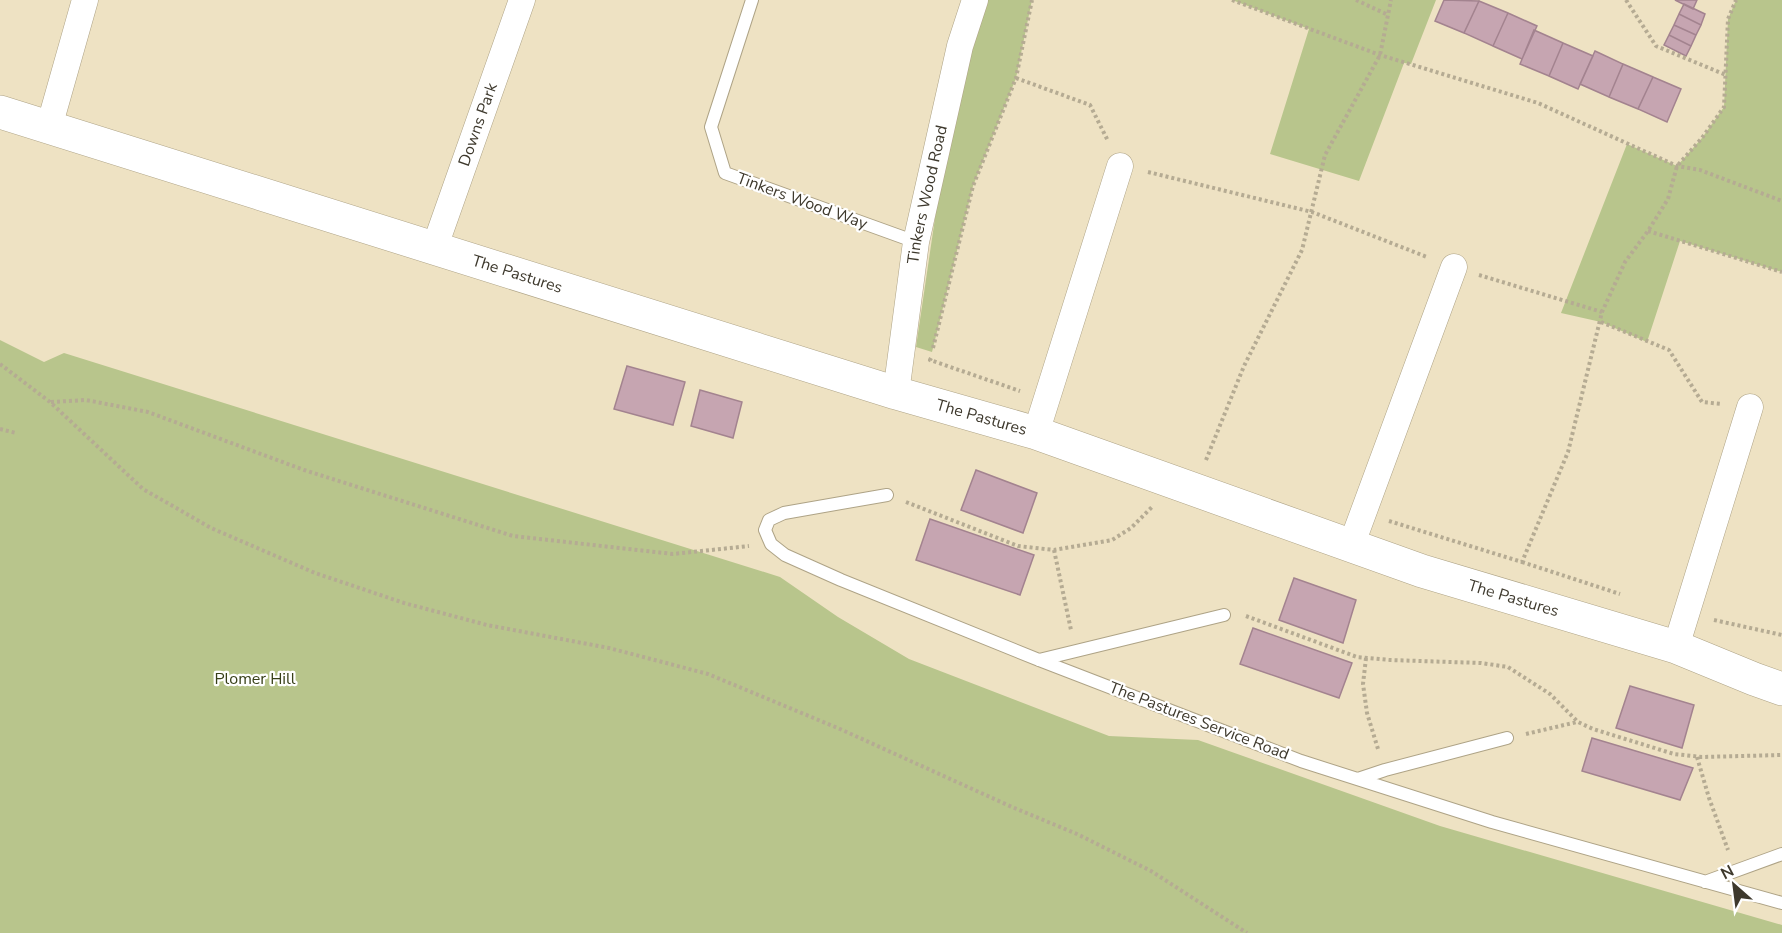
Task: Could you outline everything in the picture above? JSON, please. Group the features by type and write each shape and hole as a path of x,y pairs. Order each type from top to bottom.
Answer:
{"street":[{"path":"49,127 84,0"},
{"name":"Downs Park","path":"434,249 522,0"},
{"name":"Tinkers Wood Road","path":"896,393 916,242 960,46 975,0"},
{"name":"The Pastures","path":"0,112 896,393 1036,432 1422,572 1676,646 1782,689"},
{"name":"The Pastures","path":"1036,432 1120,166"},
{"path":"1351,546 1454,267"},
{"path":"1676,646 1750,406"}],"lane":[{"name":"Tinkers Wood Way","path":"752,0 711,127 725,173 916,242"},
{"path":"771,544 765,530 769,520 784,513 887,495"},
{"name":"The Pastures Service Road","path":"771,544 785,555 841,580 1039,660 1301,761 1492,822 1782,903"},
{"path":"1039,660 1224,615"},
{"path":"1359,779 1507,738"},
{"path":"1705,882 1782,854"}],"path":[{"path":"1032,0 1016,78 973,186 930,360 1046,400"},
{"path":"1232,0 1380,54 1538,103 1677,166 1700,170 1782,201"},
{"path":"1356,0 1386,14"},
{"path":"1206,460 1244,366 1302,250 1325,155 1380,54 1390,0"},
{"path":"1626,0 1656,46 1726,75"},
{"path":"1518,561 1522,562 1568,452 1602,312 1625,262 1668,199 1677,166 1702,138 1724,107 1728,19 1736,0"},
{"path":"1016,78 1090,105 1120,166 1312,212 1454,267 1602,312"},
{"path":"1648,231 1782,272"},
{"path":"1601,322 1669,350 1702,402 1750,406"},
{"path":"0,364 50,402 143,489 211,528 315,573 404,603 487,626 609,648 708,674 840,729 1077,834 1151,871 1247,933"},
{"path":"50,402 86,400 148,412 304,470 513,536 673,554 771,544"},
{"path":"0,429 16,433"},
{"path":"887,495 1018,546 1054,550 1112,540 1131,528 1149,511 1167,480"},
{"path":"1364,513 1630,597"},
{"path":"1054,550 1076,651"},
{"path":"1224,615 1244,615 1329,647 1366,658 1481,663 1508,667 1550,694 1578,722 1593,729 1674,754 1697,757 1782,755"},
{"path":"1686,615 1782,635"},
{"path":"1366,658 1363,684 1367,713 1385,770"},
{"path":"1507,738 1578,722"},
{"path":"1697,757 1735,871"}],"green space":[{"path":"986,0 1032,0 1016,78 973,186 932,352 916,347 938,198 960,76"},
{"path":"1232,0 1436,0 1411,64 1404,63 1359,181 1270,154 1309,29"},
{"path":"1736,0 1782,0 1782,272 1680,241 1647,342 1601,322 1561,313 1627,144 1677,166 1702,138 1724,107 1728,19"},
{"name":"Plomer Hill","path":"0,340 44,362 64,353 780,577 838,617 909,659 1109,736 1198,740 1440,826 1782,925 1782,933 0,933"}],"building":[{"path":"1444,0 1479,1 1464,33 1435,21"},
{"path":"1675,0 1697,0 1693,9"},
{"path":"1479,1 1508,13 1493,46 1464,33"},
{"path":"1684,4 1705,14 1701,25 1679,14"},
{"path":"1508,13 1537,26 1522,59 1493,46"},
{"path":"1679,14 1701,25 1696,35 1674,25"},
{"path":"1674,25 1696,35 1691,46 1669,35"},
{"path":"1534,30 1563,43 1549,76 1520,64"},
{"path":"1669,35 1691,46 1686,56 1664,45"},
{"path":"1563,43 1593,56 1578,89 1549,76"},
{"path":"1595,51 1623,64 1609,97 1580,84"},
{"path":"1623,64 1653,77 1638,109 1609,97"},
{"path":"1653,77 1681,89 1667,122 1638,109"},
{"path":"627,366 685,382 673,425 614,409"},
{"path":"700,390 742,402 733,438 691,426"},
{"path":"976,470 1037,493 1023,533 961,510"},
{"path":"930,519 1034,555 1020,595 916,560"},
{"path":"1294,578 1356,600 1343,643 1279,620"},
{"path":"1253,628 1352,663 1339,698 1240,664"},
{"path":"1630,686 1694,705 1682,748 1616,728"},
{"path":"1592,738 1693,768 1680,800 1582,771"}]}
